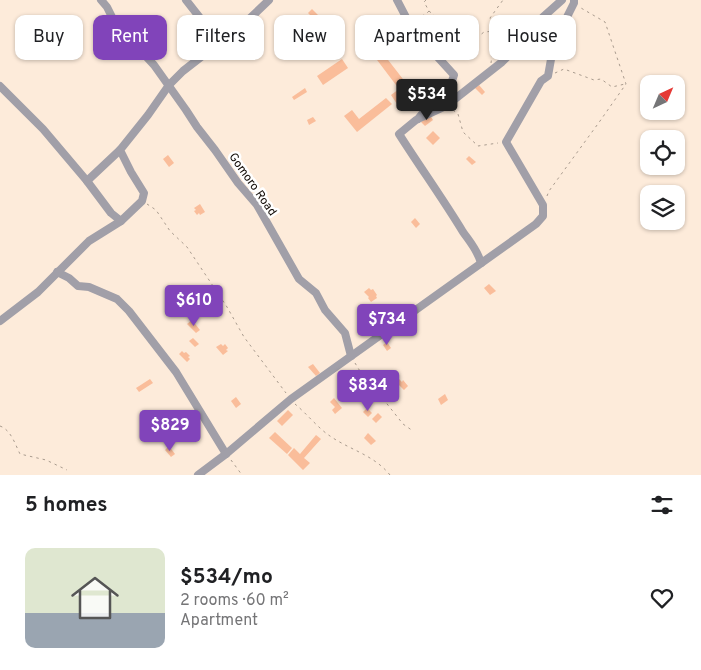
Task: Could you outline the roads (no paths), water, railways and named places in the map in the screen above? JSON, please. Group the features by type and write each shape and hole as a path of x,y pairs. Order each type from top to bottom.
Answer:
{"street":[{"name":"Gomoro Road","path":"101,0 114,21 154,65 197,128 257,205 299,279 316,293 326,310 345,332 351,356"},
{"path":"186,0 198,15"},
{"path":"253,15 269,0"},
{"path":"397,0 408,22 454,75 452,81 437,95 416,120 399,134 414,159 450,209 481,262"},
{"path":"416,120 446,106 491,71 515,50 543,17 562,0"},
{"path":"198,475 291,399 536,224 543,216 543,205 506,142 541,82 548,76 555,37 574,2"},
{"path":"86,181 120,150 169,85 197,60"},
{"path":"0,86 42,129 111,213 121,221"},
{"path":"0,321 38,292 89,241 121,221 142,201 144,193 120,150"},
{"path":"57,272 69,278 78,286 89,287 117,299 129,311 176,372 226,454"}]}
